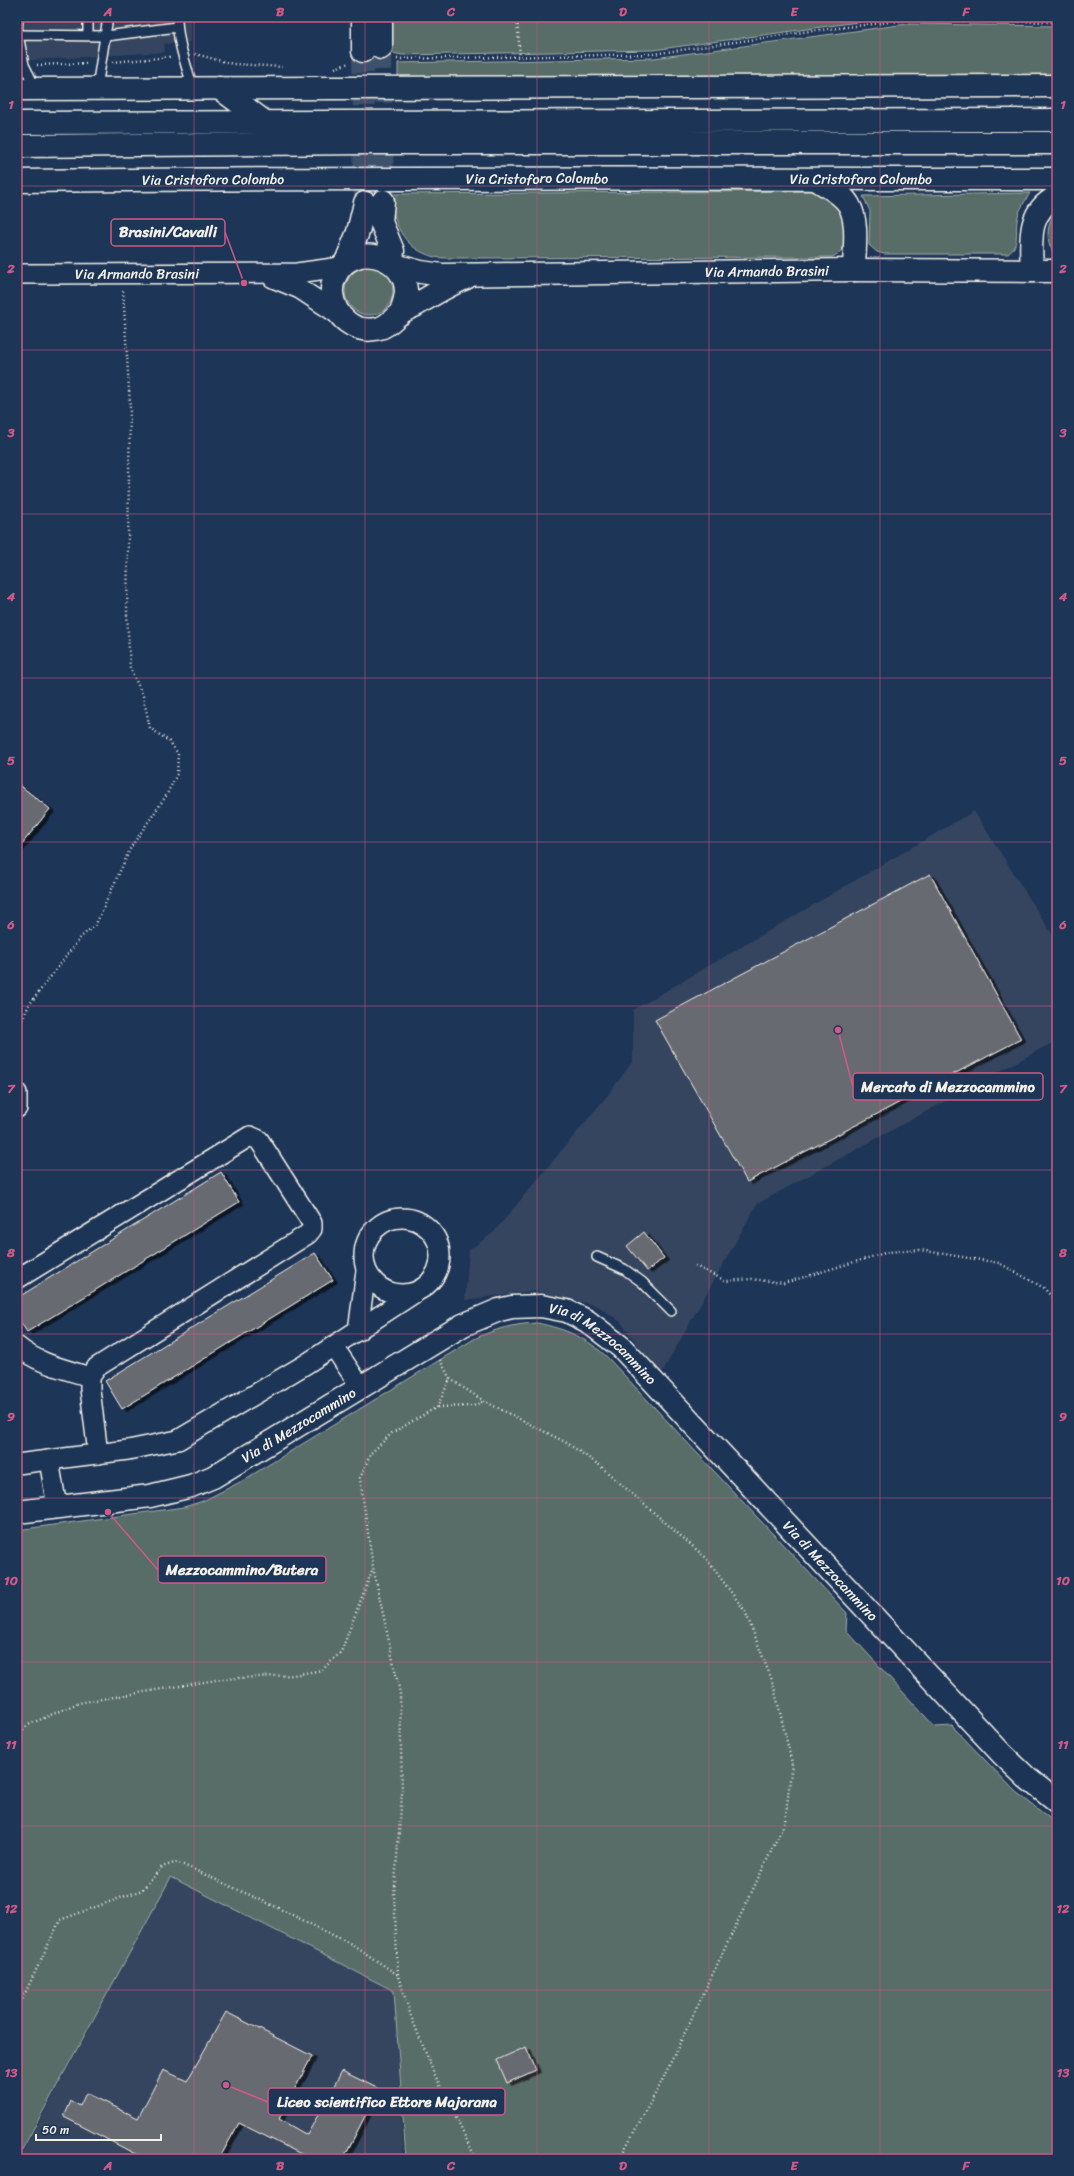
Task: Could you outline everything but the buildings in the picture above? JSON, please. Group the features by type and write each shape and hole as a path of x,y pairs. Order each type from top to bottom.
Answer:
{"main road":[{"path":"363,17 381,53"},
{"path":"381,17 381,53"},
{"path":"27,89 1057,86"},
{"path":"219,88 265,122"},
{"path":"17,123 1057,120"},
{"path":"17,146 369,143 1057,143"},
{"name":"Via Cristoforo Colombo","path":"17,181 365,178 817,180 1057,179"},
{"path":"817,180 842,197 851,210 854,224 854,270"},
{"path":"1032,271 1030,236 1032,224 1042,208 1057,197"},
{"path":"338,314 333,302 331,290 334,278 344,265 358,232 374,202 393,251 393,264 404,280 406,291 400,314"},
{"name":"Via Armando Brasini","path":"344,265 356,257 367,255 379,256 393,264 428,274 854,270 1057,271"},
{"name":"Via Armando Brasini","path":"338,314 346,322 357,328 369,330 381,328 400,314 450,285 477,274"},
{"name":"Via di Mezzocammino","path":"17,1512 150,1496 198,1483 230,1467 360,1386 463,1325 487,1314 512,1307 553,1307 567,1311 587,1321 621,1347 1002,1754 1027,1778 1057,1802"}],"street":[{"name":"Via Armando Brasini","path":"17,274 308,273 344,265"},
{"name":"Via Armando Brasini","path":"256,274 282,281 300,288 338,314"},
{"path":"17,1093 17,1108"},
{"path":"17,1279 247,1137 253,1136 259,1140 310,1220 312,1226 311,1232 103,1362 90,1377 98,1454"},
{"path":"17,1464 98,1454 163,1444 178,1440 334,1347 358,1331 428,1284 437,1271 440,1260 439,1248 433,1234 422,1224 409,1219 396,1219 385,1222 372,1232 367,1241 364,1256 366,1271 358,1331"},
{"path":"366,1271 374,1283 388,1292 402,1295 416,1292"},
{"path":"17,1346 42,1362 90,1377"},
{"path":"334,1347 360,1386"},
{"path":"49,1460 57,1507"}],"lane":[{"path":"18,17 18,35 27,89"},
{"path":"88,17 88,35"},
{"path":"97,88 108,17"},
{"path":"177,17 177,27 193,88"},
{"path":"18,35 106,36 177,27"},
{"path":"597,1257 624,1269 642,1282 672,1311"}],"path":[{"path":"517,17 520,57"},
{"path":"381,53 520,57 653,54 804,32 907,20 1057,22"},
{"path":"17,1031 29,1005 80,937 96,924 131,847 166,796 177,774 178,754 170,742 150,728 143,696 130,668 128,614 130,406 122,274"},
{"path":"696,1266 726,1282 752,1279 784,1283 888,1252 920,1250 999,1263 1044,1288 1057,1303"},
{"path":"431,1344 450,1379 484,1401 567,1443 599,1465 705,1557 745,1611 773,1683 792,1763 785,1822 660,2088 619,2159"},
{"path":"437,1407 450,1379"},
{"path":"476,2159 433,2071 411,2016 398,1976 394,1895 402,1794 400,1693 373,1567 360,1478 371,1453 387,1438 437,1407 473,1406 484,1401"},
{"path":"17,1735 28,1725 78,1703 222,1679 294,1675 322,1670 341,1652 373,1567"},
{"path":"17,2010 60,1920 142,1890 162,1867 177,1862 274,1906 353,1945 398,1976"},
{"path":"1032,2159 1057,2155"}],"shaded area":[{"path":"17,17 191,17 191,42 164,44 165,52 17,61"},
{"path":"974,811 1057,942 1057,1040 757,1204 660,1376 621,1322 598,1306 535,1291 465,1300 469,1250 493,1233 607,1096 633,1061 633,1010"},
{"path":"171,1877 394,1991 404,2159 19,2159"}],"green space":[{"path":"390,17 895,17 653,50 402,55 392,53"},
{"path":"907,24 1057,26 1057,75 398,77 398,63 654,58"},
{"path":"819,191 844,209 846,231 845,243 843,249 832,257 438,258 421,252 412,246 400,232 394,214 391,194"},
{"path":"1030,193 1019,213 1016,242 1008,254 884,254 877,252 869,245 870,211 863,196"},
{"path":"1057,212 1057,255 1049,244 1048,229 1051,220"},
{"path":"364,267 374,267 386,274 393,286 393,296 386,308 374,315 364,315 356,311 349,304 345,296 345,286 349,278 356,271"},
{"path":"537,1323 558,1328 576,1335 593,1345 609,1359 847,1613 846,1630 935,1727 952,1726 1016,1792 1057,1824 1057,2159 406,2159 394,1991 171,1877 17,2159 17,1530 184,1507 203,1501 242,1481 474,1339 489,1332 504,1328"}],"tunnel":[{"path":"381,48 383,198"},
{"path":"363,51 365,203"}],"place":[{"name":"Brasini/Cavalli","path":"244,283"},
{"name":"Mercato di Mezzocammino","path":"838,1030"},
{"name":"Mezzocammino/Butera","path":"108,1512"},
{"name":"Liceo scientifico Ettore Majorana","path":"226,2085"}]}
